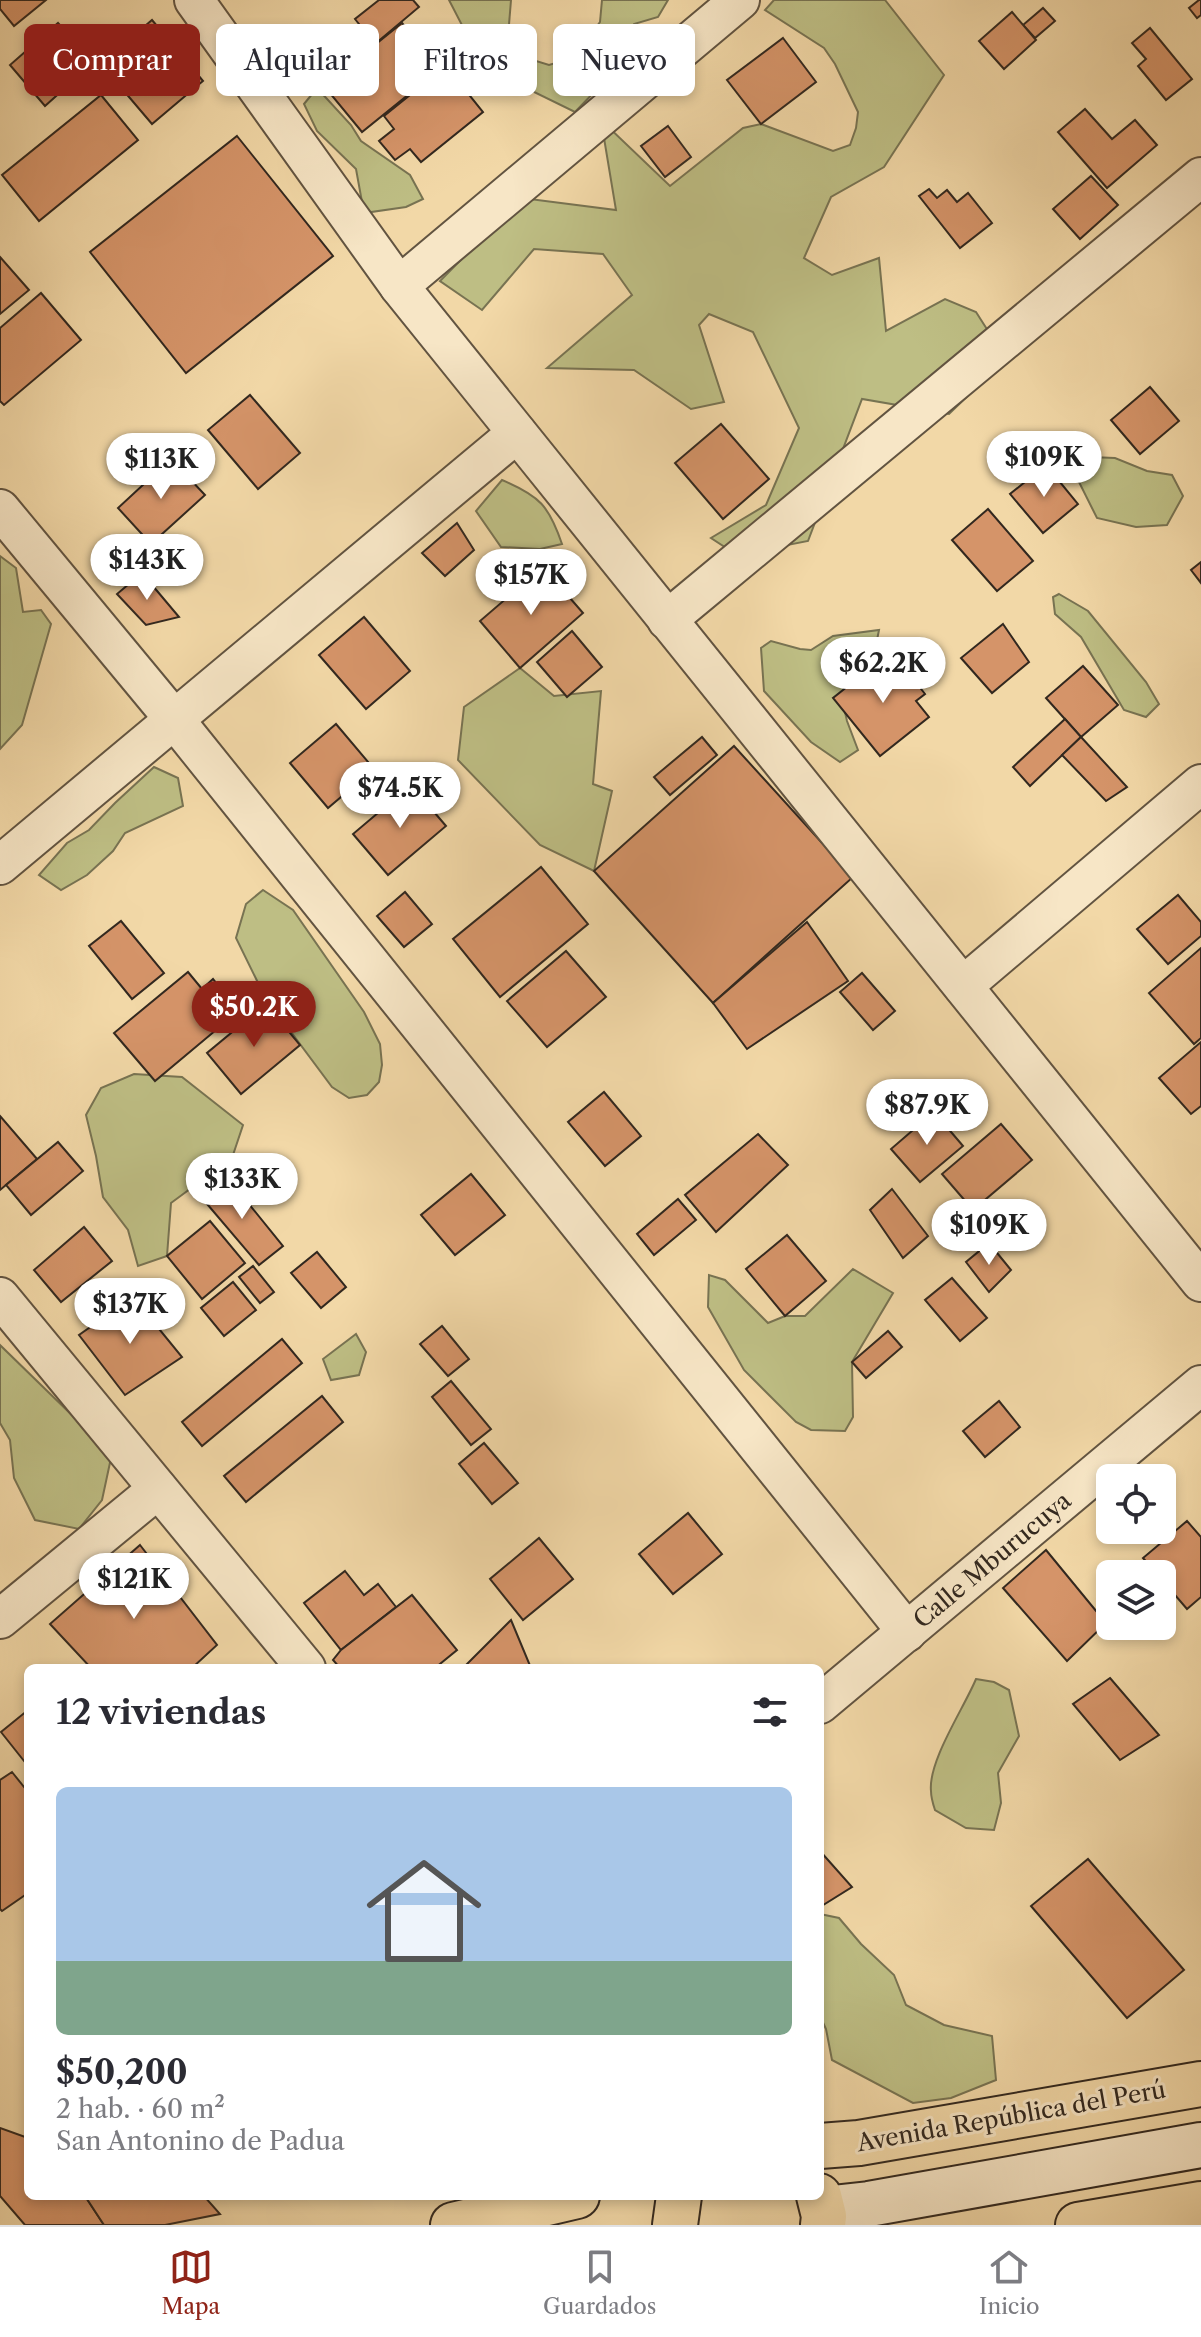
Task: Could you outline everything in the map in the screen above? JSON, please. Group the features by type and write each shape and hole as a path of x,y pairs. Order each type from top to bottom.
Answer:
{"highway":[{"name":"Avenida República del Perú","path":"824,2146 859,2143 1201,2084"},
{"path":"453,2225 560,2200"},
{"path":"675,2225 678,2200"},
{"path":"1078,2225 1201,2204"}],"street":[{"path":"194,0 399,286 1201,1282"},
{"path":"399,286 740,0"},
{"path":"667,620 1201,177"},
{"path":"0,865 517,433"},
{"path":"0,509 174,719 907,1632"},
{"path":"963,986 1201,784"},
{"path":"0,1297 303,1664"},
{"name":"Calle Mburucuya","path":"824,1701 1201,1385"},
{"path":"0,1619 158,1489"},
{"path":"822,2210 1201,2145"}],"green space":[{"path":"449,0 511,0 509,24 461,24"},
{"path":"602,0 668,0 658,17 634,24 598,24"},
{"path":"774,0 885,0 944,75 884,167 831,197 804,258 832,275 879,258 886,331 945,299 976,312 1006,359 949,414 862,399 808,541 737,555 711,538 766,505 799,428 753,332 709,314 699,325 724,402 691,409 634,370 547,368 632,295 603,254 534,249 482,310 440,281 522,198 616,210 601,120 670,186 743,128 761,124 833,151 850,145 858,112 835,64 824,48 765,10"},
{"path":"537,61 553,64 553,96 590,96 575,112 537,93"},
{"path":"310,96 324,96 361,141 410,175 423,199 406,207 364,213 356,169 317,131 304,104"},
{"path":"1090,457 1115,458 1147,471 1172,475 1183,496 1167,525 1136,527 1097,518 1073,470"},
{"path":"502,480 526,491 541,504 562,544 540,549 501,547 476,511"},
{"path":"0,556 16,568 23,612 41,610 51,624 22,725 0,749"},
{"path":"1059,594 1088,611 1146,682 1159,704 1146,717 1124,710 1081,637 1055,614 1053,597"},
{"path":"879,630 875,650 853,672 841,695 858,750 840,762 811,742 764,691 761,648 771,641 811,650 833,636"},
{"path":"520,668 554,696 601,691 593,784 612,791 594,871 540,845 458,760 464,707"},
{"path":"154,767 178,778 183,806 125,833 113,851 87,875 61,890 39,875 67,843 89,830"},
{"path":"263,890 293,910 364,1012 380,1044 382,1065 379,1082 367,1095 349,1098 332,1087 265,997 236,938 246,904"},
{"path":"134,1074 182,1077 243,1125 232,1158 171,1203 167,1256 138,1266 128,1230 103,1197 86,1115 101,1088"},
{"path":"853,1269 893,1293 852,1362 853,1417 845,1431 811,1430 796,1422 744,1370 708,1307 709,1275 725,1280 768,1323 785,1316 805,1316"},
{"path":"356,1334 366,1352 359,1375 331,1380 323,1359"},
{"path":"0,1345 111,1458 102,1500 79,1529 35,1520 14,1478 10,1440 0,1423"},
{"path":"976,1679 994,1682 1009,1690 1019,1736 998,1773 1001,1803 994,1830 966,1828 935,1810 931,1796 935,1765"},
{"path":"824,1915 839,1918 894,1975 906,2005 944,2025 992,2036 996,2080 951,2098 913,2103 832,2060 826,2029"}],"building":[{"path":"0,0 46,0 14,26 0,9"},
{"path":"379,0 413,0 419,7 395,24 379,41 379,24 359,24 355,19"},
{"path":"1199,0 1201,15 1197,18 1189,8"},
{"path":"1043,8 1055,21 1035,38 1023,25"},
{"path":"1012,12 1036,40 1004,69 979,41"},
{"path":"1150,28 1192,79 1166,100 1138,66 1146,59 1132,43"},
{"path":"395,29 395,96 407,96 362,132 332,96 379,96 379,42"},
{"path":"783,38 816,82 761,124 727,80"},
{"path":"24,53 24,81 10,65"},
{"path":"36,96 56,96 45,106"},
{"path":"100,96 138,140 39,221 2,175"},
{"path":"128,96 185,96 152,124"},
{"path":"409,96 470,96 483,112 421,162 410,149 395,160 379,141 394,129 384,116"},
{"path":"1085,109 1112,139 1135,120 1157,145 1107,188 1058,132"},
{"path":"668,126 691,157 665,177 641,146"},
{"path":"237,136 333,256 186,373 90,252"},
{"path":"1091,176 1118,205 1080,239 1053,209"},
{"path":"929,189 937,198 947,190 957,202 968,193 992,223 960,248 919,196"},
{"path":"0,257 29,290 0,314"},
{"path":"41,293 81,340 4,405 0,401 0,328"},
{"path":"1150,387 1179,421 1140,454 1111,420"},
{"path":"250,395 300,453 258,489 208,430"},
{"path":"721,424 769,479 723,519 675,463"},
{"path":"171,459 205,495 151,544 118,508"},
{"path":"1046,465 1078,504 1043,533 1010,494"},
{"path":"988,509 1033,561 997,591 952,540"},
{"path":"457,523 474,550 445,576 422,553"},
{"path":"1201,562 1201,583 1191,570"},
{"path":"543,567 583,613 520,668 480,621"},
{"path":"142,573 179,617 146,625 117,594"},
{"path":"364,617 410,671 366,709 319,655"},
{"path":"1003,624 1029,662 992,693 961,658"},
{"path":"572,631 602,667 567,697 537,662"},
{"path":"882,659 890,668 899,661 925,694 916,701 929,717 880,756 833,698"},
{"path":"1083,666 1118,705 1081,737 1046,698"},
{"path":"1065,719 1081,737 1030,786 1013,767"},
{"path":"336,724 374,769 328,808 290,763"},
{"path":"702,737 717,755 670,795 654,777"},
{"path":"1081,737 1127,787 1106,801 1062,755"},
{"path":"734,746 853,877 713,1003 594,871"},
{"path":"411,785 446,826 388,875 353,834"},
{"path":"541,867 588,924 500,997 453,939"},
{"path":"405,892 432,924 404,947 377,916"},
{"path":"1178,895 1201,922 1201,936 1168,964 1137,929"},
{"path":"121,921 164,973 132,999 89,946"},
{"path":"807,922 848,981 747,1049 713,1003"},
{"path":"1201,948 1201,1038 1194,1044 1149,993"},
{"path":"566,951 606,997 547,1047 507,1001"},
{"path":"188,972 202,989 213,979 228,998 216,1007 228,1020 155,1081 114,1033"},
{"path":"862,973 895,1011 873,1030 840,992"},
{"path":"266,1004 300,1045 241,1094 207,1053"},
{"path":"1201,1042 1201,1106 1191,1114 1159,1078"},
{"path":"604,1092 641,1136 605,1166 568,1122"},
{"path":"934,1112 963,1146 920,1182 891,1149"},
{"path":"0,1116 37,1159 0,1190"},
{"path":"1001,1124 1032,1160 973,1210 942,1174"},
{"path":"758,1134 788,1165 716,1232 685,1195"},
{"path":"58,1142 83,1171 31,1215 6,1185"},
{"path":"471,1174 505,1215 455,1255 421,1215"},
{"path":"227,1177 283,1246 259,1265 202,1198"},
{"path":"892,1189 928,1236 903,1258 870,1210"},
{"path":"678,1199 696,1220 654,1255 637,1234"},
{"path":"210,1221 245,1263 202,1299 167,1256"},
{"path":"84,1227 112,1261 61,1302 34,1270"},
{"path":"787,1235 826,1281 785,1316 746,1269"},
{"path":"989,1243 1011,1270 989,1292 966,1262"},
{"path":"317,1252 346,1287 321,1308 291,1273"},
{"path":"253,1266 274,1292 260,1303 239,1277"},
{"path":"952,1278 987,1318 960,1341 925,1300"},
{"path":"233,1282 256,1310 224,1336 201,1308"},
{"path":"133,1297 182,1357 125,1395 79,1335"},
{"path":"442,1326 469,1359 448,1376 420,1344"},
{"path":"888,1331 902,1347 866,1378 852,1362"},
{"path":"282,1339 302,1363 202,1446 182,1422"},
{"path":"451,1381 491,1429 471,1445 432,1397"},
{"path":"322,1396 343,1422 246,1502 224,1476"},
{"path":"999,1401 1020,1427 985,1457 963,1431"},
{"path":"484,1443 518,1483 492,1504 459,1464"},
{"path":"688,1513 722,1554 673,1594 639,1554"},
{"path":"1187,1521 1201,1537 1201,1597 1187,1609 1176,1596 1176,1560 1143,1558 1160,1544 1176,1544 1176,1530"},
{"path":"539,1538 573,1579 523,1620 490,1579"},
{"path":"140,1545 217,1645 196,1664 87,1664 50,1624"},
{"path":"1046,1550 1096,1611 1096,1633 1067,1661 1003,1588"},
{"path":"345,1571 364,1595 378,1584 396,1607 341,1650 304,1603"},
{"path":"412,1595 457,1650 440,1664 336,1664 333,1660 341,1650"},
{"path":"511,1620 529,1664 467,1664"},
{"path":"1110,1678 1159,1735 1120,1760 1073,1704"},
{"path":"24,1713 24,1761 1,1732"},
{"path":"12,1772 24,1787 24,1896 2,1911 0,1909 0,1780"},
{"path":"824,1856 852,1887 824,1904"},
{"path":"1088,1859 1184,1970 1127,2018 1031,1906"},
{"path":"0,2128 24,2137 24,2200 88,2200 104,2225 25,2225 0,2196"},
{"path":"88,2200 208,2200 220,2214 165,2225 104,2225"}]}
